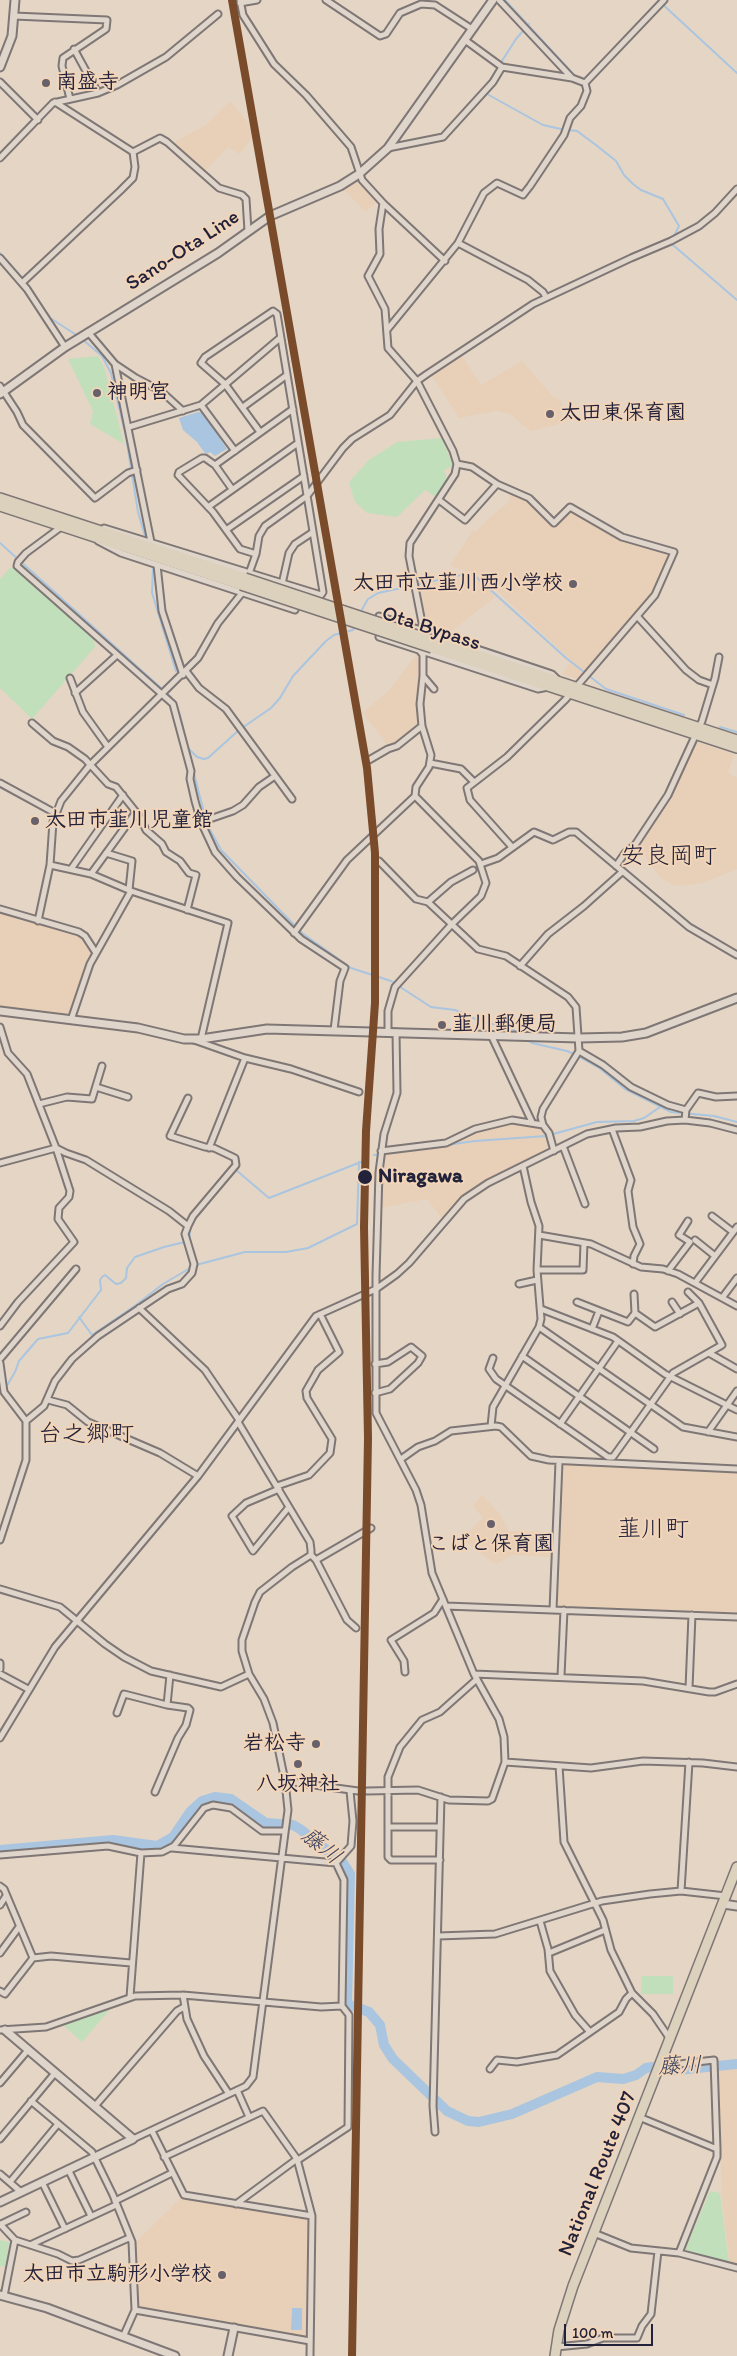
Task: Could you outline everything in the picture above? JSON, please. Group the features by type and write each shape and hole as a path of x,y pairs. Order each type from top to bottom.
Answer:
{"highway":[{"name":"Ota Bypass","path":"0,498 70,522 93,533"},
{"name":"Ota Bypass","path":"0,506 61,527 93,533 244,582 427,649 548,686 573,691 698,731 737,740"},
{"name":"Ota Bypass","path":"427,649 558,682 573,691"},
{"name":"Ota Bypass","path":"698,731 737,748"},
{"name":"National Route 407","path":"556,2351 566,2303 737,1867"}],"street":[{"path":"0,67 12,36 15,0"},
{"path":"257,0 240,2 243,15 274,64 306,95 350,147 359,174 383,203 445,261"},
{"path":"326,0 380,36 386,34 400,13 421,4 435,5 472,30"},
{"name":"Sano-Ota Line","path":"1,390 88,332 218,253 270,216 340,186 359,174 388,148 493,0"},
{"path":"499,0 572,78"},
{"path":"585,83 663,2"},
{"path":"0,158 56,102 98,92 117,85 166,57 218,14"},
{"path":"14,16 107,20 106,29 64,56 61,62 70,99"},
{"path":"464,40 499,66 572,78 585,83"},
{"path":"74,49 98,92"},
{"path":"388,148 443,137 493,82 499,66"},
{"path":"0,82 38,120"},
{"path":"387,330 458,243 484,193 497,183 523,195 564,136 570,118 580,106 587,90 585,83"},
{"path":"22,283 132,178 136,167 133,152 56,102"},
{"path":"133,152 160,138 167,142 219,188 242,195 246,199 248,231"},
{"path":"38,921 50,865 55,813 72,785 90,765 198,658 244,582 256,554 259,536 265,526 307,496 343,448 352,439 390,415 417,381 533,304 692,230 715,213 737,189"},
{"path":"295,932 347,860 415,796 416,787 430,763 430,749 422,726 420,704 429,635 424,631 410,556 410,543 455,474 457,464 453,451 417,381 388,348 385,309 368,276 380,254 379,229 383,203"},
{"path":"458,243 528,280 546,297"},
{"path":"0,258 22,283 65,347"},
{"path":"260,432 225,384 201,363 205,358 270,311 277,314 323,592 319,594 282,584 244,582 157,565 108,548 93,533 102,528 110,529 151,542 244,582 295,610"},
{"path":"88,332 116,364 136,378 161,391 183,411"},
{"path":"129,427 201,405 211,399 225,384 280,338"},
{"path":"116,364 151,542"},
{"path":"242,407 287,375"},
{"path":"1,390 23,424 95,498 128,473 137,470"},
{"path":"201,405 235,451"},
{"path":"215,465 293,409"},
{"path":"208,507 298,443"},
{"path":"232,490 215,465 202,458 179,472 178,475 208,507 240,549 256,554"},
{"path":"457,464 472,467 497,484 529,498 554,523 570,508 622,537 674,552 655,594 573,691 506,757 467,788 467,794 512,847"},
{"path":"226,530 304,476"},
{"path":"439,500 464,520 497,484"},
{"path":"33,509 54,520 61,527"},
{"path":"70,522 20,560 18,568 162,695 175,709 204,821 213,848 220,858 295,932 344,968 339,988 334,1030"},
{"path":"282,584 289,553 295,544 313,532"},
{"path":"157,565 162,610 184,673 199,688 226,709 292,799"},
{"path":"380,616 552,674 558,682"},
{"path":"637,616 686,670 699,680 713,685"},
{"path":"379,637 427,649"},
{"path":"75,693 117,655"},
{"path":"616,866 625,853 635,845 664,804 698,731 713,685 719,657"},
{"path":"424,676 434,689"},
{"path":"70,678 83,712 108,747"},
{"path":"32,724 53,741 68,747 90,765 108,784 116,787 136,812 146,830 158,839 166,852 180,861 189,873 196,875 187,910"},
{"path":"369,760 397,746 422,726"},
{"path":"430,763 461,769 474,782"},
{"path":"204,821 242,806 259,788 275,776"},
{"path":"0,783 55,813"},
{"path":"71,869 123,796"},
{"path":"388,1032 388,1011 395,986 452,924 481,896 486,883 481,864 415,796"},
{"path":"91,874 136,812"},
{"path":"109,815 126,824"},
{"path":"481,864 498,858 534,832 553,840 569,832 576,832 622,872 658,898 689,927 737,955"},
{"path":"71,1020 96,953 130,890 132,861 106,853"},
{"path":"380,861 416,899 428,902 478,948 502,954 560,991 576,1006 579,1052 541,1117 554,1151"},
{"path":"50,865 91,874 130,890 228,923 198,1039"},
{"path":"428,902 451,882 473,870"},
{"path":"520,966 548,934 584,906 622,872"},
{"path":"0,909 79,932 85,936 96,953"},
{"path":"198,1039 267,1029 579,1038 622,1037 646,1033 737,998"},
{"path":"0,1011 138,1028 198,1039 245,1058 291,1069 359,1092"},
{"path":"0,1027 8,1053 24,1069 40,1104 56,1148 70,1192 69,1197 58,1208 58,1219 74,1242 18,1302 0,1326"},
{"path":"367,1791 418,1790 449,1800 488,1801 492,1799 505,1762 504,1737 499,1719 476,1677 432,1573 418,1496 401,1459 376,1413 376,1289 380,1151 397,1093 396,1032"},
{"path":"491,1035 532,1122"},
{"path":"579,1052 603,1065 631,1087 685,1115 737,1130"},
{"path":"209,1148 245,1058"},
{"path":"40,1104 67,1097 92,1099 102,1066"},
{"path":"96,1086 128,1097"},
{"path":"0,1738 55,1647 78,1622 198,1476 303,1332 320,1314 376,1289 406,1267 464,1198 488,1184 587,1134 685,1115 698,1093 716,1097 737,1096"},
{"path":"26,1421 48,1400 55,1381 72,1359 98,1336 168,1289 182,1284 192,1273 194,1264 186,1234 188,1226 193,1216 236,1165 235,1158 214,1148 170,1136 188,1098"},
{"path":"380,1151 446,1143 475,1129 502,1121 532,1122 543,1125"},
{"path":"612,1129 631,1180 628,1191 633,1227 640,1244 634,1256 634,1264"},
{"path":"564,1146 585,1204"},
{"path":"0,1162 56,1148 86,1160 169,1211 188,1226"},
{"path":"491,1426 493,1407 539,1327 541,1308 537,1270 540,1235 538,1219 531,1202 523,1166"},
{"path":"695,1283 735,1229 712,1216"},
{"path":"668,1271 690,1242 679,1235 688,1221"},
{"path":"540,1235 563,1241 584,1242 634,1264 668,1271 695,1283 737,1306"},
{"path":"695,1240 715,1256"},
{"path":"537,1270 583,1270 584,1242"},
{"path":"0,1359 76,1269"},
{"path":"722,1298 737,1278"},
{"path":"520,1284 537,1280"},
{"path":"492,1358 490,1372 492,1376 608,1457 614,1457 671,1376 722,1345 699,1303 688,1292"},
{"path":"577,1302 628,1322 635,1313 634,1294"},
{"path":"672,1302 680,1314"},
{"path":"635,1313 655,1328 699,1303"},
{"path":"139,1308 209,1374 310,1542 311,1555 316,1560 347,1620 356,1628"},
{"path":"541,1308 618,1341 671,1376 737,1410"},
{"path":"592,1329 599,1311"},
{"path":"290,1507 253,1551 232,1516 246,1503 309,1476 330,1453 332,1440 307,1398 306,1391 318,1370 340,1352 320,1314"},
{"path":"539,1327 683,1427 737,1436"},
{"path":"560,1424 618,1341"},
{"path":"375,1364 388,1362 411,1347 422,1356 418,1363 406,1372 390,1389 375,1394"},
{"path":"709,1353 737,1369"},
{"path":"522,1356 654,1448"},
{"path":"0,1363 4,1392 26,1421 26,1460 0,1540"},
{"path":"708,1432 737,1391"},
{"path":"48,1400 67,1405 88,1422 160,1453 198,1476"},
{"path":"401,1459 418,1447 435,1441 452,1431 491,1426 501,1427 531,1456 559,1462 737,1469"},
{"path":"553,1610 559,1462"},
{"path":"316,1560 371,1528"},
{"path":"0,2202 246,2086 253,2077 288,1810 285,1781 273,1723 264,1699 249,1674 242,1651 242,1640 255,1602 266,1587 311,1555"},
{"path":"0,1589 56,1604 124,1657 151,1670 221,1687 249,1674"},
{"path":"405,1672 404,1661 392,1640 434,1613 443,1599"},
{"path":"446,1606 737,1617"},
{"path":"561,1676 564,1610"},
{"path":"689,1688 692,1615"},
{"path":"0,1663 0,1669"},
{"path":"0,1674 28,1690"},
{"path":"167,1705 170,1675"},
{"path":"440,1860 391,1860 388,1857 388,1777 400,1747 422,1720 440,1712 476,1677 561,1676 650,1682 715,1692 737,1684"},
{"path":"117,1713 124,1694 190,1710 186,1725 178,1738 155,1792"},
{"path":"505,1762 591,1768 644,1761 689,1762 737,1767"},
{"path":"680,1891 689,1762"},
{"path":"559,1766 564,1842 594,1904 604,1920 611,1950 632,1993 653,2014 670,2040"},
{"path":"285,1781 358,1791"},
{"path":"336,1863 351,1846 353,1821 350,1791"},
{"path":"435,2132 441,1797"},
{"path":"172,1848 204,1808 214,1805 231,1808 262,1831 285,1830"},
{"path":"388,1827 440,1827"},
{"path":"0,1855 108,1846 141,1853 157,1854 172,1848 336,1863"},
{"path":"130,1997 131,1963 141,1853"},
{"path":"236,2204 298,2159 348,2128 349,2015 342,2006 344,1880 336,1863"},
{"path":"0,1886 33,1958"},
{"path":"438,1936 495,1934 594,1904 680,1891 724,1900 737,1906"},
{"path":"0,1905 6,1896"},
{"path":"540,1921 548,1953 549,1967 575,2015 590,2032"},
{"path":"0,1953 19,1928"},
{"path":"548,1953 606,1930"},
{"path":"0,1991 5,1994 33,1958 51,1956 131,1963"},
{"path":"490,2069 497,2060 517,2062 557,2055 619,2012 626,1999 632,1993"},
{"path":"2,2030 46,2027 130,1997 184,1995 321,2007 342,2006"},
{"path":"184,1995 187,2019 204,2056 229,2094"},
{"path":"95,2106 177,2011 184,2007"},
{"path":"2,2030 133,2139"},
{"path":"0,2083 28,2050"},
{"path":"661,2063 671,2065 714,2060 715,2066 717,2157 679,2253"},
{"path":"0,2139 55,2073"},
{"path":"237,2090 249,2117"},
{"path":"31,2101 95,2156 132,2242 134,2310 123,2337"},
{"path":"164,2158 263,2111 298,2159 312,2216 310,2356"},
{"path":"639,2117 717,2149"},
{"path":"10,2182 58,2124"},
{"path":"152,2131 184,2195 312,2216"},
{"path":"68,2169 91,2216"},
{"path":"30,2245 91,2216 172,2173"},
{"path":"0,2174 21,2192"},
{"path":"42,2182 65,2229"},
{"path":"26,2212 0,2224 15,2240 58,2254 72,2261 79,2260 129,2238"},
{"path":"594,2233 631,2248 679,2253 737,2268"},
{"path":"15,2240 2,2295 47,2308 163,2354 174,2356"},
{"path":"556,2351 587,2344 603,2338 637,2338 642,2326 651,2314 658,2251"},
{"path":"134,2310 310,2341"},
{"path":"228,2356 234,2328"}],"shaded area":[{"path":"230,101 248,123 252,137 240,154 228,147 202,174 171,144 206,125"},
{"path":"360,181 378,200 366,212 344,190"},
{"path":"462,356 481,385 522,361 553,397 562,401 562,423 531,431 510,414 496,411 459,418 432,376"},
{"name":"太田市立韮川西小学校","path":"510,492 527,500 554,527 571,512 628,543 667,553 669,557 653,592 579,680 562,674 572,661 481,576 450,566 473,530 476,532 490,517 509,502"},
{"path":"468,576 481,581 495,597 448,634 426,628 417,587"},
{"path":"417,654 421,673 417,706 418,726 401,740 388,746 363,713 389,690"},
{"path":"697,742 734,754 728,773 737,778 737,869 702,883 681,886 672,884 660,877 637,846 671,799"},
{"path":"0,911 79,934 84,938 93,952 71,1015 0,1007"},
{"path":"513,1122 543,1128 550,1149 486,1181 463,1196 442,1218 427,1199 380,1208 383,1157 386,1152 445,1145 475,1130"},
{"path":"563,1463 737,1471 737,1613 560,1606 556,1603"},
{"name":"こばと保育園","path":"482,1495 500,1514 509,1531 554,1532 552,1557 512,1555 496,1564 463,1540 465,1535 483,1518 473,1506"},
{"path":"737,2067 737,2266 730,2264 722,2199 717,2068"},
{"name":"太田市立駒形小学校","path":"182,2197 306,2217 309,2220 305,2337 141,2309 137,2306 134,2244"}],"green space":[{"name":"神明宮","path":"98,356 104,367 124,444 90,424 93,411 68,359"},
{"path":"442,438 453,466 444,470 447,479 436,497 425,490 397,517 367,513 355,502 349,482 369,460 397,442"},
{"path":"10,568 14,568 94,640 95,647 32,719 0,688 0,579"},
{"path":"642,1976 673,1976 673,1994 641,1994"},
{"path":"112,2007 82,2042 62,2024"},
{"path":"710,2191 720,2193 729,2264 685,2250"},
{"path":"0,2240 9,2242 6,2267 0,2266"}],"water":[{"path":"198,412 203,413 227,449 215,456 210,452 207,454 204,452 197,442 183,430 179,418"},
{"path":"292,2308 302,2308 302,2330 291,2330"}],"waterway":[{"path":"505,0 576,77 587,79"},
{"path":"648,14 659,1 737,73"},
{"path":"486,86 516,39 529,24"},
{"path":"487,94 543,125 577,131 596,145 616,161 624,175 633,184 641,190 663,199 679,226 673,238"},
{"path":"673,245 737,300"},
{"path":"0,253 26,282 50,318 78,336"},
{"path":"82,339 102,356 111,373 126,437 138,512 145,536"},
{"path":"0,543 171,697 180,715 192,766"},
{"path":"153,568 152,593 176,671"},
{"path":"360,613 368,599 378,593 466,574 474,575 566,658 606,689 684,715"},
{"path":"188,748 197,757 208,758 239,730 271,708 280,698 293,676 326,641 334,635 353,630 355,627"},
{"path":"720,727 737,732"},
{"path":"193,770 207,824 221,850 302,933 351,968 391,981 431,1007 455,1010 485,1023 509,1026 519,1034"},
{"path":"525,1039 532,1043 567,1051 578,1056 598,1067 625,1089 671,1112 714,1116 737,1122"},
{"path":"374,1155 475,1141 546,1136 597,1122 634,1121 644,1118 660,1107"},
{"path":"196,1265 245,1252 286,1252 308,1248 357,1224 359,1162"},
{"path":"195,1218 236,1170 269,1198 361,1162"},
{"path":"0,1393 5,1389 19,1361 38,1339 68,1333 101,1290 100,1280 102,1277 105,1275 116,1284 121,1283 126,1278 127,1268 135,1257 189,1241 191,1224"},
{"path":"79,1317 92,1335 163,1284 192,1267"},
{"name":"藤川","path":"0,1850 113,1840 157,1846 173,1837 190,1812 202,1801 215,1797 231,1799 266,1823 293,1825 300,1829 343,1863 350,1874 347,2004 369,2012 380,2025 384,2045 393,2059 447,2111 468,2121 479,2122 512,2114 597,2077 623,2079 652,2067 668,2071 737,2064"}],"transit line":[{"path":"232,0 367,768 375,853 375,1003 366,1131 364,1227 368,1438 352,2356"}],"place":[{"name":"南盛寺","path":"46,83"},
{"name":"神明宮","path":"97,393"},
{"name":"太田東保育園","path":"550,414"},
{"name":"太田市立韮川西小学校","path":"573,584"},
{"name":"太田市韮川児童館","path":"35,821"},
{"name":"韮川郵便局","path":"442,1025"},
{"name":"Niragawa","path":"365,1177"},
{"name":"こばと保育園","path":"491,1524"},
{"name":"岩松寺","path":"316,1744"},
{"name":"八坂神社","path":"298,1764"},
{"name":"太田市立駒形小学校","path":"222,2275"}],"district":[{"name":"安良岡町","path":"669,857"},
{"name":"台之郷町","path":"86,1435"},
{"name":"韮川町","path":"653,1530"}]}
